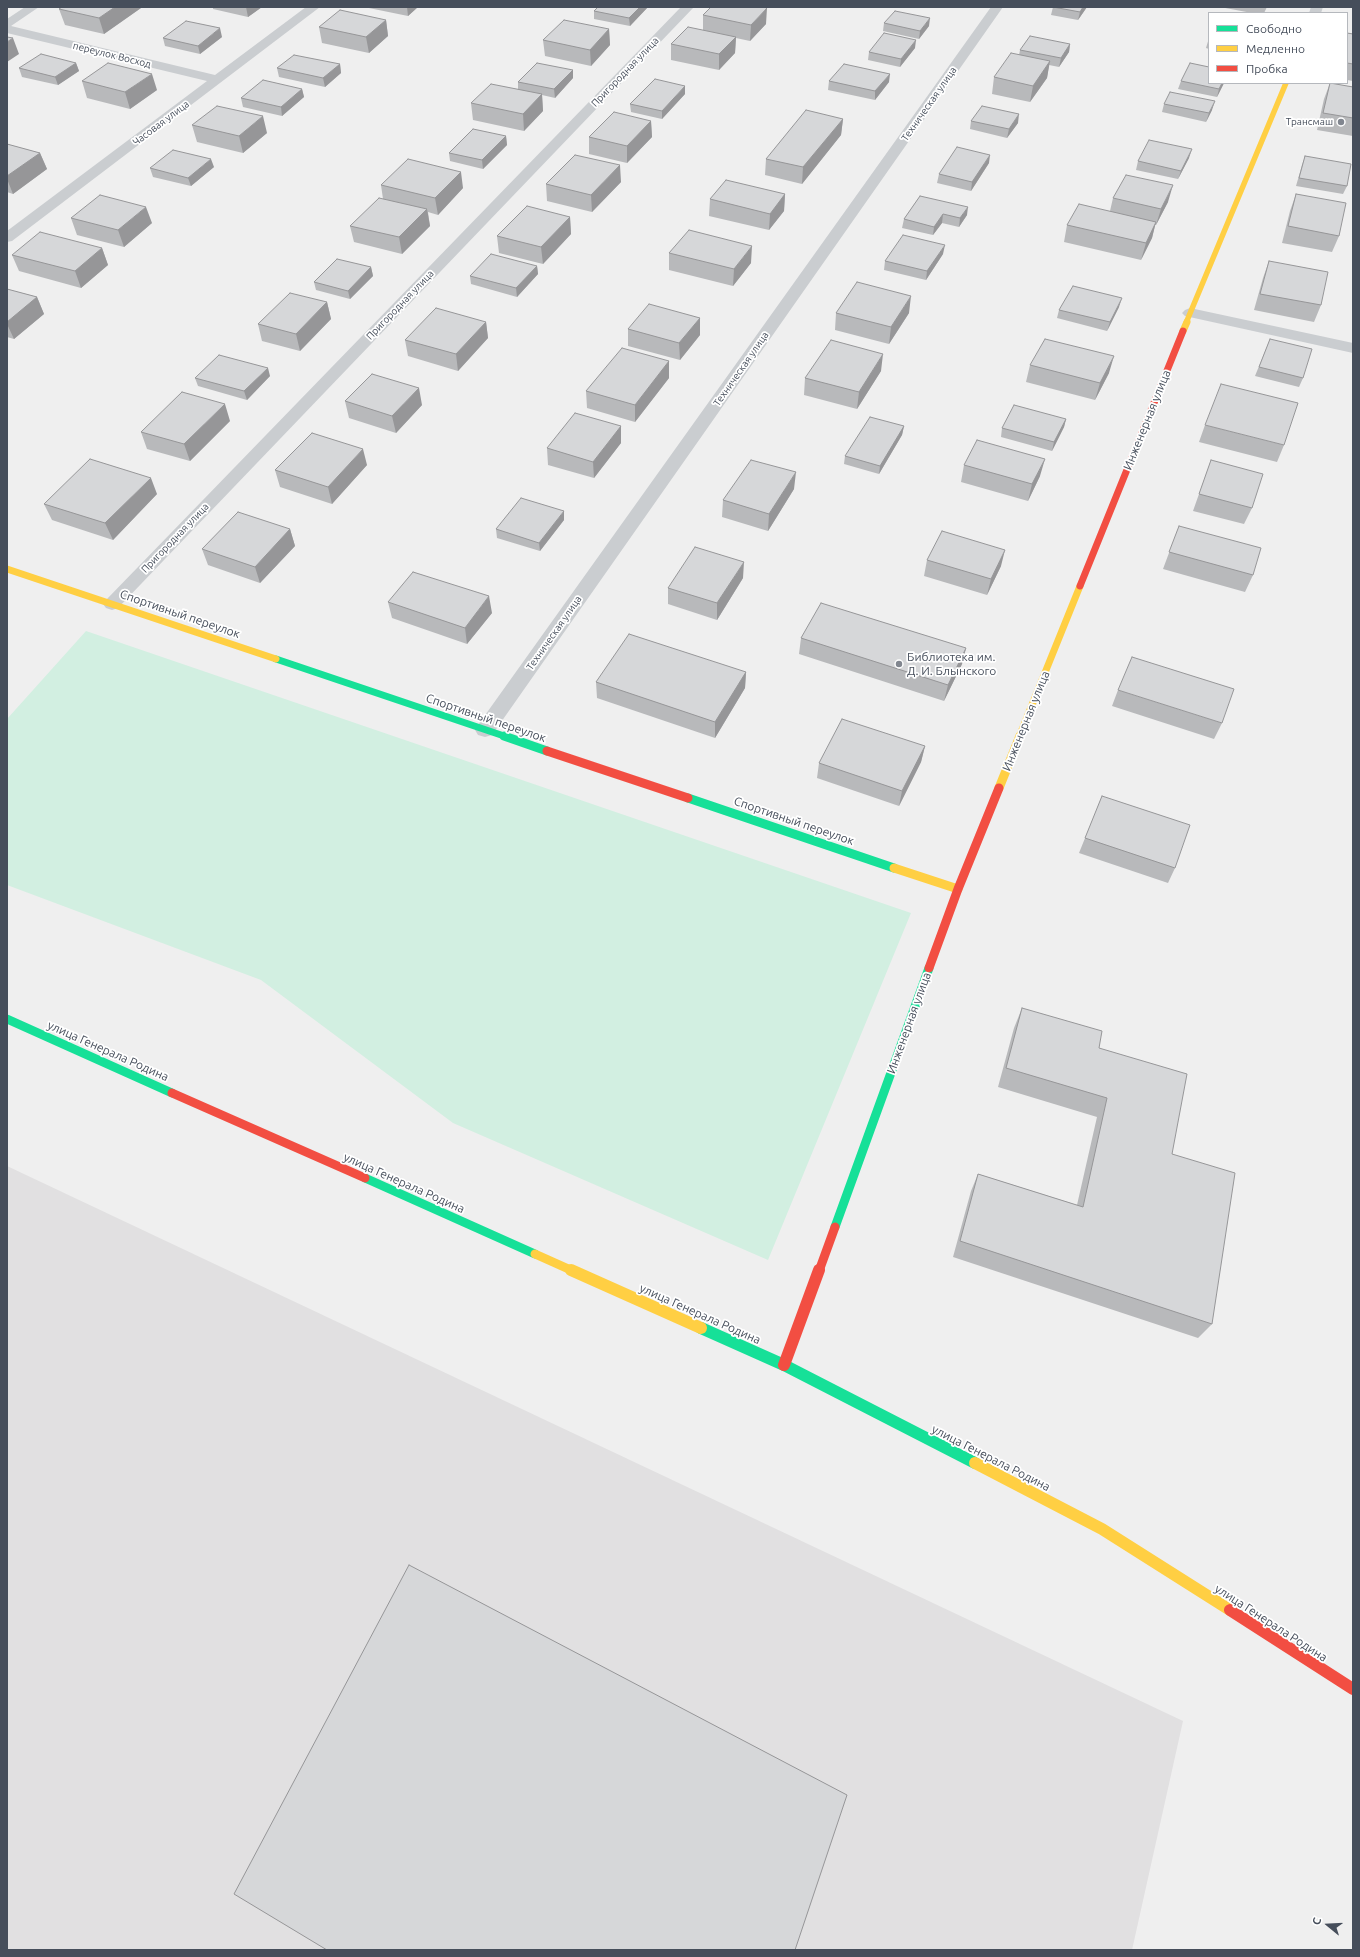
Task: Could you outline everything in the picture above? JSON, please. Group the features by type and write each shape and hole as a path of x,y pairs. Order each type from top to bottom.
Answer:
{"street":[{"path":"7,24 33,7"},
{"name":"Часовая улица","path":"7,238 13,226 218,80 314,7"},
{"name":"Пригородная улица","path":"112,604 688,7"},
{"name":"Техническая улица","path":"485,730 998,7"},
{"name":"переулок Восход","path":"7,29 218,80"},
{"name":"Инженерная улица","path":"784,1365 958,889 1190,313 1286,84"},
{"path":"1190,313 1353,348"},
{"name":"Спортивный переулок","path":"7,569 958,889"},
{"name":"улица Генерала Родина","path":"7,1019 784,1365 1102,1529 1353,1689"}],"shaded area":[{"path":"7,1166 1183,1721 1132,1950 7,1950"}],"green space":[{"path":"86,631 911,913 768,1260 453,1123 261,980 7,885 7,719"}],"building":[{"path":"62,7 115,7 99,18 59,9"},
{"path":"598,7 640,7 629,18 594,11"},
{"path":"711,7 767,8 751,25 703,15"},
{"path":"1053,7 1083,7 1080,12"},
{"path":"340,10 386,20 366,37 319,27"},
{"path":"895,11 930,18 920,31 884,23"},
{"path":"564,20 609,29 590,50 543,40"},
{"path":"186,21 220,28 198,46 163,38"},
{"path":"688,27 736,37 719,54 671,44"},
{"path":"884,33 916,40 901,59 869,52"},
{"path":"1348,33 1353,34 1353,64 1348,63"},
{"path":"1030,36 1070,44 1061,58 1020,50"},
{"path":"7,37 13,38 7,42"},
{"path":"1011,53 1050,61 1033,86 994,77"},
{"path":"41,54 76,63 55,77 19,68"},
{"path":"294,55 340,64 323,78 277,68"},
{"path":"108,63 152,74 125,92 82,81"},
{"path":"537,63 573,70 554,89 518,82"},
{"path":"1190,63 1208,67 1208,84 1222,84 1219,89 1181,81"},
{"path":"844,64 890,74 875,91 829,81"},
{"path":"655,79 685,86 662,111 630,104"},
{"path":"263,80 302,89 281,107 241,98"},
{"path":"491,84 542,94 523,114 471,103"},
{"path":"1330,84 1353,87 1353,118 1323,113"},
{"path":"1170,92 1215,101 1209,113 1164,104"},
{"path":"217,106 263,116 239,136 192,125"},
{"path":"982,106 1019,114 1009,129 971,121"},
{"path":"806,110 843,119 803,167 766,159"},
{"path":"614,112 651,121 627,146 589,137"},
{"path":"473,129 506,136 482,160 449,153"},
{"path":"1149,140 1192,149 1181,171 1138,161"},
{"path":"7,144 40,153 7,176"},
{"path":"957,147 990,155 972,182 939,174"},
{"path":"173,150 211,159 188,178 150,168"},
{"path":"575,155 620,165 591,195 546,184"},
{"path":"1305,156 1351,164 1347,186 1299,178"},
{"path":"408,159 461,172 435,198 381,185"},
{"path":"1126,175 1173,185 1161,209 1113,198"},
{"path":"726,180 785,194 770,214 710,199"},
{"path":"1296,194 1346,203 1339,236 1288,226"},
{"path":"100,195 146,207 118,230 71,218"},
{"path":"920,196 968,207 960,218 943,214 934,227 904,219"},
{"path":"379,198 427,209 399,237 350,226"},
{"path":"1079,204 1156,222 1146,243 1067,225"},
{"path":"527,206 570,217 541,247 497,236"},
{"path":"689,230 752,246 734,269 669,253"},
{"path":"40,232 102,248 75,271 12,255"},
{"path":"903,235 945,245 927,271 885,261"},
{"path":"491,254 537,266 516,288 470,276"},
{"path":"337,259 371,267 348,291 314,282"},
{"path":"1269,261 1328,272 1321,305 1260,294"},
{"path":"857,282 911,296 891,327 836,313"},
{"path":"1073,286 1122,298 1110,322 1059,310"},
{"path":"7,289 37,297 7,322"},
{"path":"290,293 327,302 296,334 258,324"},
{"path":"649,304 700,318 679,343 628,329"},
{"path":"436,308 486,322 456,354 405,340"},
{"path":"1045,339 1114,356 1100,383 1030,365"},
{"path":"1270,339 1312,349 1303,378 1259,367"},
{"path":"831,340 883,354 859,392 805,378"},
{"path":"622,348 669,361 635,405 586,391"},
{"path":"219,355 268,368 244,391 195,378"},
{"path":"372,374 419,388 392,416 345,401"},
{"path":"1221,384 1298,403 1284,445 1205,425"},
{"path":"182,392 225,404 184,444 141,432"},
{"path":"1014,405 1066,419 1054,442 1002,428"},
{"path":"575,413 621,426 593,462 547,448"},
{"path":"870,417 904,426 880,466 845,456"},
{"path":"312,433 363,449 328,487 275,470"},
{"path":"977,440 1045,459 1032,484 964,465"},
{"path":"90,459 151,478 105,523 44,504"},
{"path":"751,460 796,472 769,514 723,500"},
{"path":"1211,460 1263,474 1252,508 1199,494"},
{"path":"521,498 564,511 539,543 496,529"},
{"path":"238,512 290,529 255,567 202,549"},
{"path":"1179,526 1261,548 1253,575 1169,552"},
{"path":"942,531 1005,550 991,579 927,560"},
{"path":"695,547 744,562 717,603 668,588"},
{"path":"413,572 489,596 465,628 388,602"},
{"path":"821,603 966,648 948,685 801,638"},
{"path":"629,634 746,672 715,722 596,682"},
{"path":"1132,657 1234,689 1222,723 1118,690"},
{"path":"842,719 925,746 902,791 819,763"},
{"path":"1102,796 1190,825 1175,868 1085,838"},
{"path":"1022,1008 1102,1031 1099,1048 1187,1074 1172,1154 1235,1173 1212,1324 960,1241 978,1174 1083,1207 1107,1098 1006,1068"},
{"path":"409,1565 847,1795 795,1950 327,1950 234,1894"}],"traffic: fast":[{"path":"276,659 547,751"},
{"path":"688,798 894,868"},
{"path":"835,1227 929,968"},
{"path":"7,1019 172,1093"},
{"path":"365,1178 535,1254"},
{"path":"701,1328 784,1365 975,1463"}],"traffic: slow":[{"path":"1183,331 1286,84"},
{"path":"7,569 276,659"},
{"path":"999,788 1080,586"},
{"path":"894,868 958,889"},
{"path":"535,1254 701,1328"},
{"path":"975,1463 1102,1529 1230,1610"}],"traffic: jam":[{"path":"1080,586 1183,331"},
{"path":"547,751 688,798"},
{"path":"929,968 958,889 999,788"},
{"path":"172,1093 365,1178"},
{"path":"784,1365 835,1227"},
{"path":"1230,1610 1353,1689"}],"place":[{"name":"Трансмаш","path":"1341,122"},
{"name":"Библиотека им. Д. И. Блынского","path":"899,664"}]}
